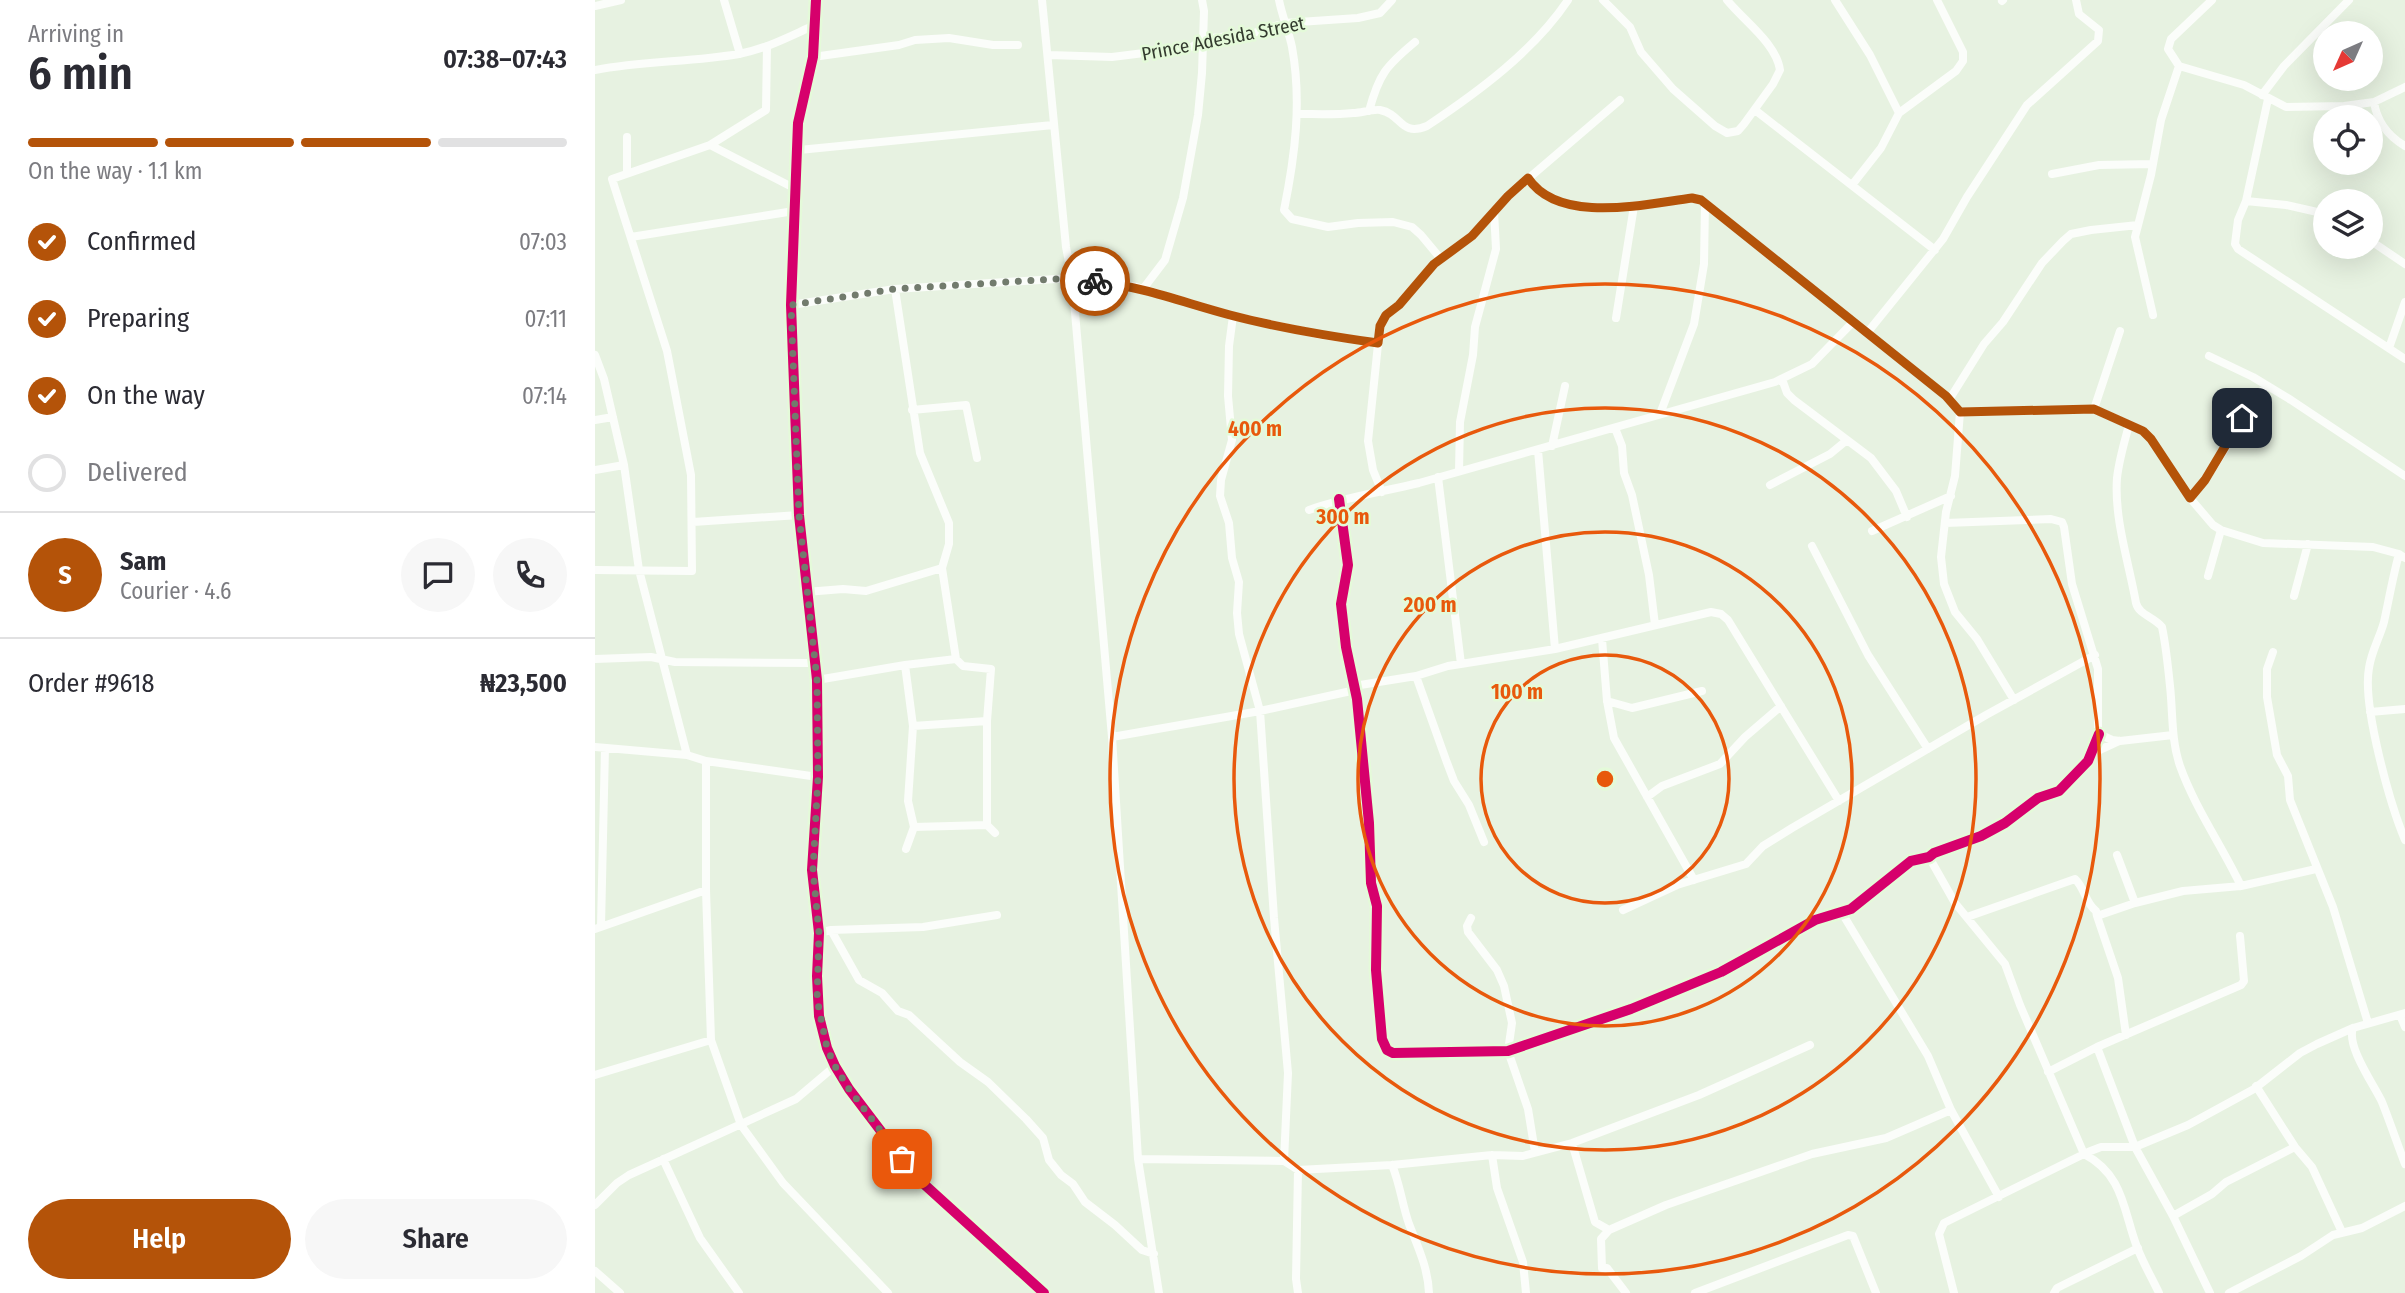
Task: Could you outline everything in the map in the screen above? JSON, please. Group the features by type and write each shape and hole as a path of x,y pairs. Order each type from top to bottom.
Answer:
{"street":[{"path":"595,6 621,0"},
{"path":"724,0 740,54"},
{"path":"816,0 813,57 799,123 794,188 791,305 799,515 817,680 818,777 813,870 819,933 817,999 827,1048 835,1066 849,1089 926,1189 1044,1293"},
{"path":"1042,0 1066,247 1072,278 1112,737 1138,1159 1160,1293"},
{"path":"1143,289 1165,260 1183,198 1198,116 1202,74 1202,0"},
{"path":"1279,0 1292,47 1298,114 1297,138 1284,210 1287,216 1328,227 1358,222 1393,222 1412,227 1441,259"},
{"name":"Prince Adesida Street","path":"1049,55 1112,57 1192,47 1203,39 1254,33 1284,23 1358,18 1380,13 1392,0"},
{"path":"1298,114 1379,110 1416,131 1427,126 1495,75 1541,36 1552,25 1568,0"},
{"path":"1603,0 1630,27 1641,52 1673,89 1722,131 1733,133 1738,131 1755,110 1778,76 1779,64 1767,45 1727,0"},
{"path":"1835,0 1870,55 1899,113"},
{"path":"1851,185 1881,148 1899,113 1956,71 1963,61 1963,52 1937,0"},
{"path":"1867,332 1935,250 2027,105 2098,41 2099,30 2079,15 2076,0"},
{"path":"2212,0 2171,39 2168,49 2179,66 2244,85 2286,107 2374,102 2405,87"},
{"path":"2349,0 2284,66 2265,97 2246,201 2236,231 2235,244 2238,249 2405,359"},
{"path":"595,70 632,63 740,54 767,46 814,25"},
{"path":"813,57 899,45 915,40 949,38 993,45 1018,45"},
{"path":"1369,111 1381,75 1392,61 1415,42"},
{"path":"595,570 692,571 691,475 667,351 612,179 710,145 766,110 767,46"},
{"path":"2153,315 2135,237 2168,95 2179,66"},
{"path":"1382,492 1373,470 1368,440 1380,326 1386,315 1399,305 1441,259 1472,236 1528,178 1620,100"},
{"path":"2374,102 2383,128 2393,139 2405,146"},
{"path":"1755,110 1935,250"},
{"path":"799,150 1053,125"},
{"path":"627,137 627,172"},
{"path":"710,145 794,188"},
{"path":"2052,174 2099,165 2153,164"},
{"path":"1528,178 1545,196 1570,204 1605,208 1692,198 1705,203 1949,400 1960,412 1941,570 1948,599 1962,624 1977,639 2014,700"},
{"path":"2246,201 2313,211"},
{"path":"1660,414 1694,324 1704,264 1705,203"},
{"path":"1616,318 1634,206"},
{"path":"631,237 794,211"},
{"path":"1459,471 1460,422 1473,355 1475,327 1496,249 1494,211"},
{"path":"1949,400 1983,344 2003,321 2042,263 2063,241 2071,234 2138,225"},
{"path":"2383,249 2405,264"},
{"path":"1072,278 1093,570"},
{"path":"791,305 895,289 1072,278 1143,289 1233,316 1321,335 1378,343"},
{"path":"895,289 920,453 949,523 949,544 942,568 956,659 963,666 991,669 987,825 995,833"},
{"path":"2389,348 2405,302"},
{"path":"1233,316 1228,396 1232,440 1221,480 1220,496 1229,523 1232,558 1240,582 1237,613 1239,634 1260,711 1288,1073 1284,1161"},
{"path":"1309,510 1339,499 1382,492 1538,450 1782,379 1812,364 1853,322"},
{"path":"2094,409 2120,331"},
{"path":"595,355 599,380 613,417 624,465 639,570 687,755"},
{"path":"2209,356 2266,385 2405,476"},
{"path":"1782,379 1787,393 1794,400 1871,458 1896,491 1907,517"},
{"path":"2190,498 2205,480 2266,385"},
{"path":"1552,446 1566,386"},
{"path":"912,410 966,405 977,458"},
{"path":"1960,412 2094,409 2143,431 2158,447 2190,498 2213,526 2221,530 2263,543 2373,547 2402,556 2368,668 2370,712 2384,773 2405,840"},
{"path":"595,420 613,417"},
{"path":"2129,425 2119,460 2117,482 2120,519 2137,608 2162,627 2173,735 2180,765 2193,797 2241,886"},
{"path":"1615,428 1622,446 1624,473 1632,495 1649,575 1655,625"},
{"path":"1770,485 1821,460 1847,440"},
{"path":"1538,450 1555,649"},
{"path":"595,470 624,465"},
{"path":"1438,477 1461,664"},
{"path":"1873,531 1951,496"},
{"path":"1339,499 1347,565 1341,604 1354,686 1369,823 1371,883 1377,906 1375,970 1384,1045 1387,1050 1399,1054 1467,1050 1508,1051 1631,1009 1721,972 1815,920 1851,909 1911,862 1981,836 2005,823 2038,798 2059,791 2088,761 2099,734 2098,669 2072,584 2062,522 2051,519 1945,523"},
{"path":"693,522 799,515"},
{"path":"2208,576 2221,530"},
{"path":"2294,596 2308,544"},
{"path":"1812,546 1868,655 1929,749"},
{"path":"806,592 873,590 887,583 942,568"},
{"path":"1112,737 1260,711 1351,691 1354,686 1416,676 1461,664 1555,649 1711,612 1721,614 1728,620 1839,801"},
{"path":"1602,639 1607,701 1614,738 1694,880"},
{"path":"2273,652 2267,669 2267,684 2277,755 2288,776 2290,800 2333,907 2368,1023"},
{"path":"1623,910 1694,880 1747,864 1763,846 2095,655"},
{"path":"595,659 651,657 660,658 663,662 814,663"},
{"path":"817,680 956,659"},
{"path":"905,665 913,726 908,801 914,827 906,849"},
{"path":"1416,676 1454,781 1469,805 1484,842"},
{"path":"1607,701 1632,708 1702,691"},
{"path":"1647,797 1662,786 1720,764 1745,737 1781,706"},
{"path":"2370,712 2405,709"},
{"path":"913,726 988,721"},
{"path":"2099,734 2120,741 2173,735"},
{"path":"2093,753 2120,741"},
{"path":"595,747 687,755 706,761 818,777"},
{"path":"605,748 598,928 706,890"},
{"path":"706,761 706,890 711,1040 741,1125 789,1190 888,1293"},
{"path":"914,827 987,825"},
{"path":"2117,855 2135,903"},
{"path":"1929,857 1955,903 2005,964 2019,1005 2084,1154 2099,1162 2116,1182 2138,1248 2159,1293"},
{"path":"2097,916 2183,891 2241,886 2316,869"},
{"path":"1967,917 2074,879 2080,884 2090,906 2096,911 2117,978 2126,1035"},
{"path":"1842,912 1928,1056 1951,1110 1999,1197"},
{"path":"819,933 831,930 923,927 997,915"},
{"path":"1471,918 1467,926 1468,932 1497,971 1504,986 1512,1023 1508,1051 1528,1109 1535,1152"},
{"path":"831,930 859,980 882,993 898,1011 909,1014 960,1062 988,1082 1043,1138 1049,1160 1061,1175 1073,1184 1085,1202 1142,1250 1154,1254"},
{"path":"2048,1072 2097,1046 2241,985 2244,981 2240,936"},
{"path":"1954,1293 1940,1240 1940,1228 1951,1220 2101,1147 2135,1147 2188,1125 2256,1086 2300,1053 2353,1028 2403,1014 2405,1027"},
{"path":"2353,1028 2351,1034 2355,1047 2381,1100 2405,1164"},
{"path":"595,1075 711,1040"},
{"path":"1138,1159 1284,1161 1297,1170 1392,1165 1492,1155 1524,1156 1572,1143 1699,1095 1810,1045"},
{"path":"2097,1046 2135,1147 2173,1216 2210,1293"},
{"path":"595,1205 617,1183 663,1159 796,1099 835,1066"},
{"path":"2256,1086 2295,1147 2312,1167 2342,1232"},
{"path":"1601,1239 1609,1230 1666,1205 1812,1153 1886,1138 1951,1110"},
{"path":"1572,1143 1601,1239 1602,1268 1607,1268 1626,1293"},
{"path":"2173,1216 2212,1194 2226,1182 2295,1147"},
{"path":"1492,1155 1497,1188 1523,1262 1526,1293"},
{"path":"663,1159 700,1238 739,1293"},
{"path":"1392,1165 1400,1184 1408,1221 1420,1250 1429,1293"},
{"path":"1297,1170 1298,1293"},
{"path":"2229,1293 2301,1256 2320,1242 2342,1232 2362,1228 2405,1206"},
{"path":"1595,1222 1609,1230"},
{"path":"1695,1293 1848,1235 1853,1236 1876,1293"},
{"path":"2054,1293 2057,1288 2138,1248"},
{"path":"595,1271 620,1293"}],"cycle path":[{"path":"816,0 813,57 798,123 791,305 799,515 817,680 818,777 812,870 819,933 819,1016 827,1048 835,1066 849,1089 915,1176 1044,1293"},
{"path":"1339,499 1348,565 1341,604 1346,647 1357,699 1369,823 1371,883 1377,906 1376,970 1382,1039 1387,1050 1393,1053 1508,1051 1631,1009 1721,972 1815,920 1851,909 1911,861 1929,857 1981,836 2005,823 2038,798 2059,791 2088,761 2099,734"}],"way so far":[{"path":"902,1159 835,1066 829,1055 819,1016 819,933 813,870 818,777 817,680 799,515 791,305 895,289 1072,278 1095,281"}],"route":[{"path":"1095,281 1137,287 1233,316 1286,328 1378,343 1380,326 1386,315 1399,305 1434,264 1472,236 1528,178 1545,196 1588,207 1634,206 1692,198 1701,200 1946,396 1960,412 2094,409 2143,431 2158,447 2190,498 2205,480 2242,418"}]}
